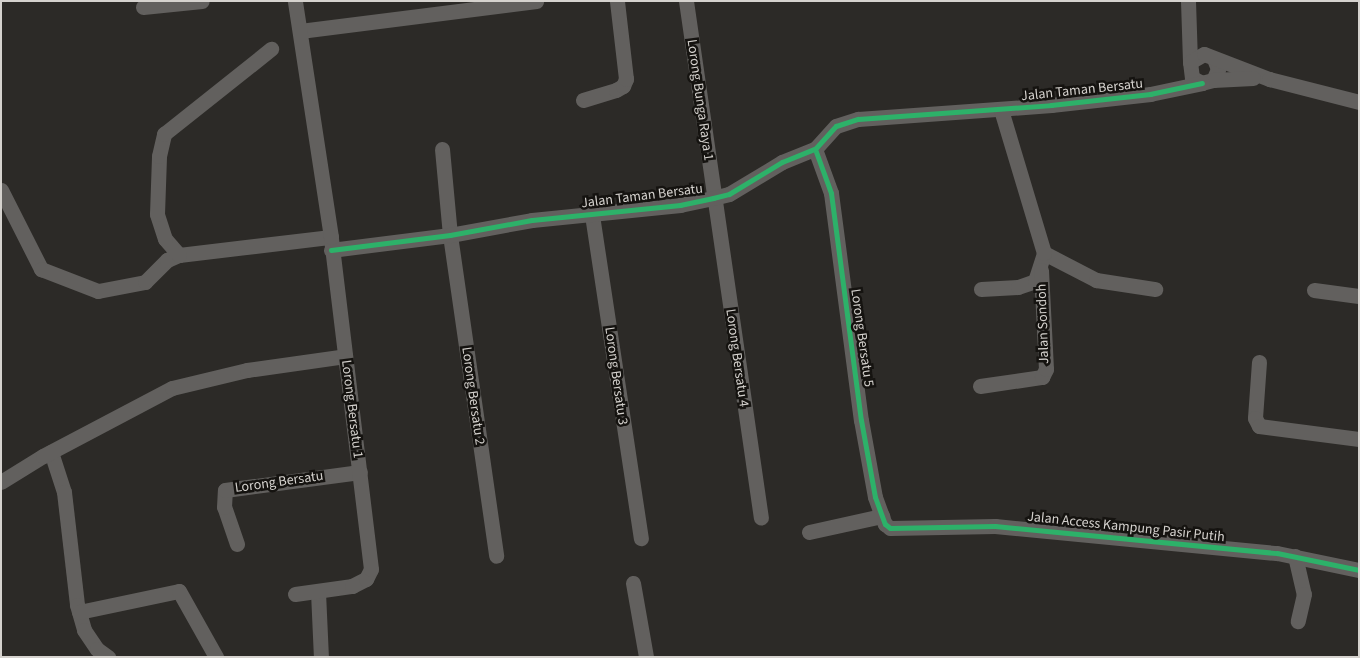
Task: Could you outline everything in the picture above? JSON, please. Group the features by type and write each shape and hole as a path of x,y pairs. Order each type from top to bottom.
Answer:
{"street":[{"path":"143,7 202,1"},
{"name":"Lorong Bersatu 1","path":"295,1 331,243 371,569 366,579 352,586 318,592"},
{"path":"300,31 536,1"},
{"path":"584,100 616,90 623,86 626,79 617,1"},
{"name":"Lorong Bunga Raya 1","path":"686,1 713,198"},
{"path":"1188,3 1195,28 1218,69 1207,81 1192,78 1189,65 1188,3"},
{"path":"1,190 41,269 98,291 145,282 167,260 179,255 165,239 157,214 159,156 164,134 271,50"},
{"path":"1189,65 1198,55 1211,57 1270,79 1359,102"},
{"name":"Jalan Taman Bersatu","path":"1150,94 1189,65"},
{"name":"Jalan Taman Bersatu","path":"179,255 450,235 532,220 592,215 713,198 729,194 782,162 815,149 836,126 858,119 1001,110 1150,94 1207,81 1270,79"},
{"name":"Jalan Sondoh","path":"981,289 1018,287 1035,281 1041,268 1044,253 1001,110"},
{"name":"Lorong Bersatu 2","path":"442,149 450,235 496,556"},
{"name":"Lorong Bersatu 5","path":"815,149 831,193 862,420 886,522"},
{"name":"Lorong Bersatu 4","path":"713,198 761,518"},
{"name":"Lorong Bersatu 3","path":"592,215 640,538"},
{"path":"1044,253 1096,280 1155,289"},
{"name":"Jalan Sondoh","path":"980,386 1042,377 1046,369 1041,268"},
{"path":"1314,290 1359,296"},
{"path":"1,482 51,452 172,388 247,370 345,356"},
{"path":"1259,362 1254,418 1259,426 1359,439"},
{"path":"51,452 64,492 79,612 84,630 97,649 107,656"},
{"name":"Lorong Bersatu","path":"237,544 224,507 225,490 360,472"},
{"name":"Jalan Access Kampung Pasir Putih","path":"808,532 886,522 995,526 1295,556 1359,570"},
{"path":"1295,556 1304,594 1298,621"},
{"path":"634,583 646,657"},
{"path":"79,612 179,591 216,657"},
{"path":"295,594 318,592 321,657"}],"cycle path":[{"path":"331,250 450,235 532,220 680,205 713,198 729,194 782,162 815,149 836,126 858,119 1051,105 1150,94 1202,83"},
{"path":"815,149 831,193 861,420 875,497 885,524 890,528 995,526 1277,553 1359,570"}]}
